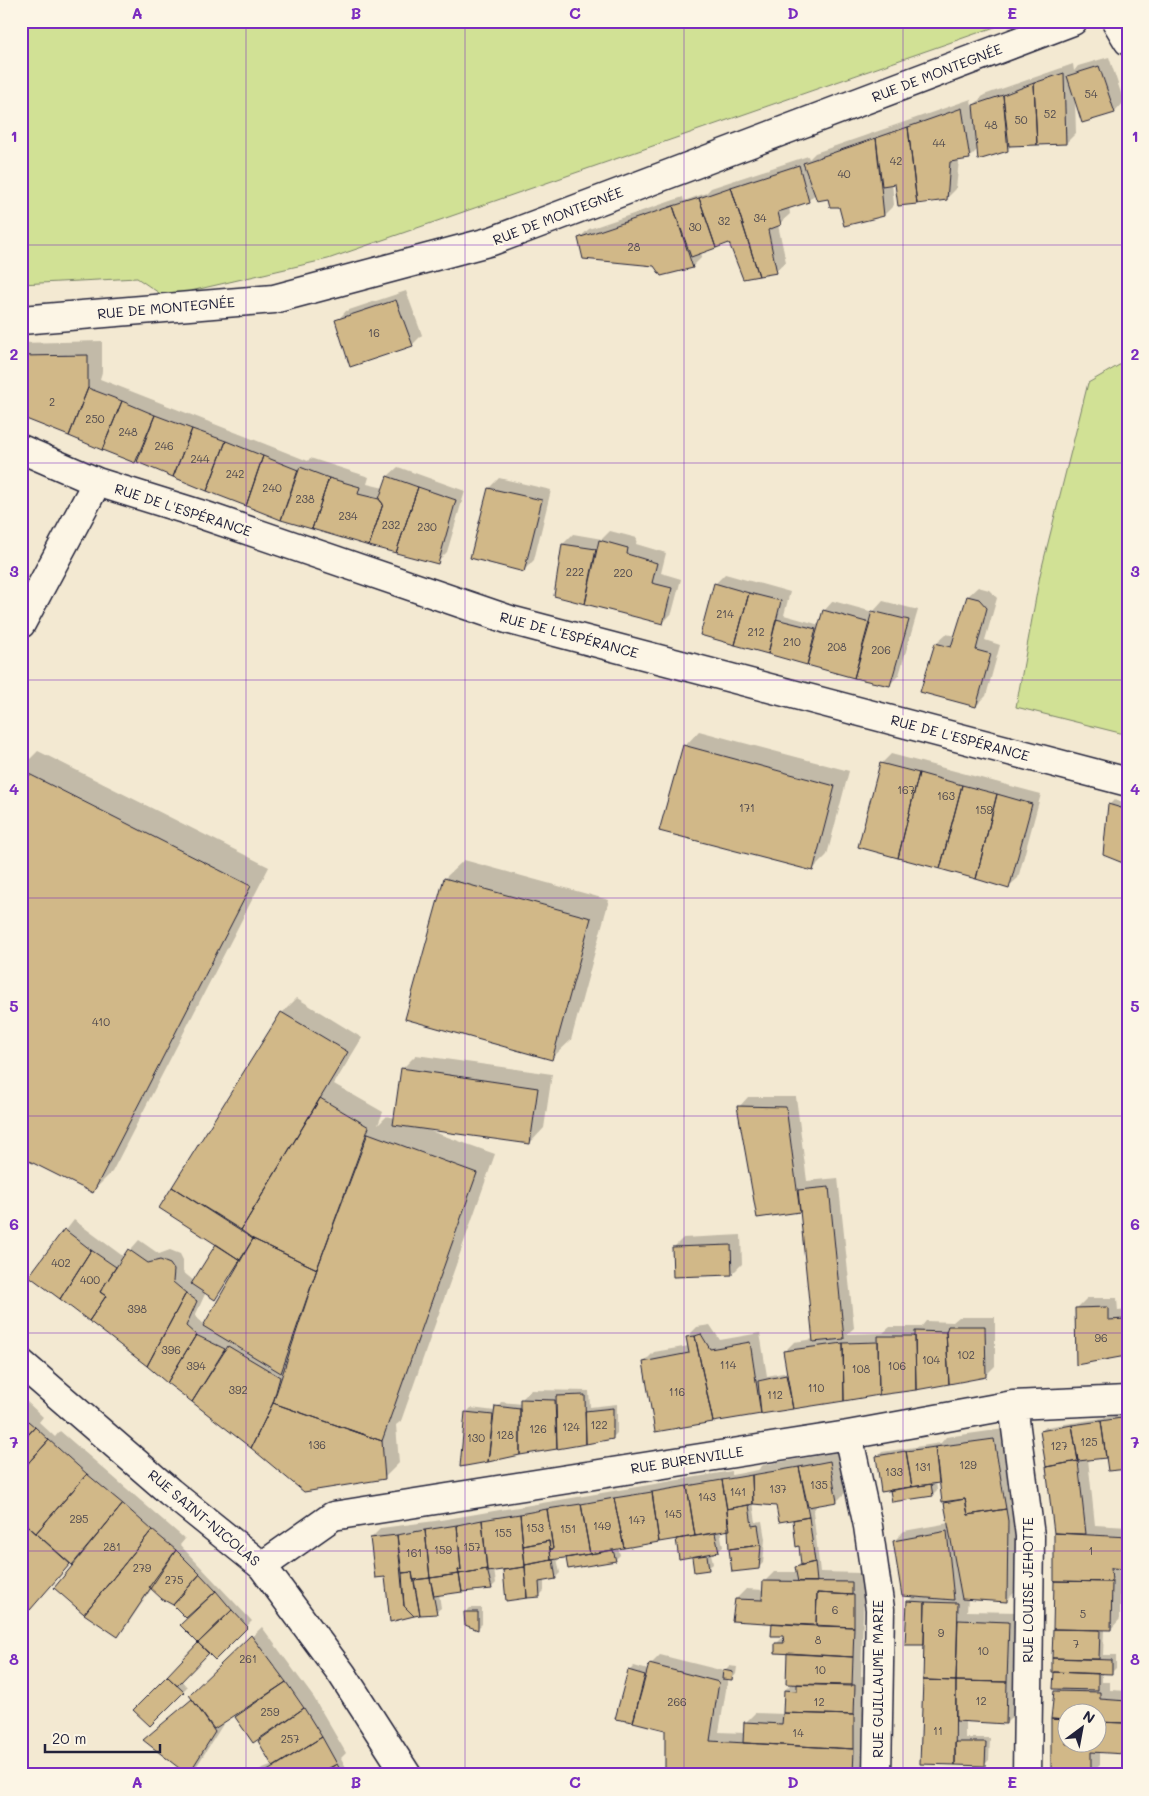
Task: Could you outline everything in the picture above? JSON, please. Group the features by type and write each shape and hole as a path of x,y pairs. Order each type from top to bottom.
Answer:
{"street":[{"name":"RUE DE MONTEGNÉE","path":"21,320 274,299 492,241 1073,21"},
{"path":"1116,21 1128,42"},
{"name":"RUE DE L'ESPÉRANCE","path":"21,450 97,482 212,518 510,620 1128,782"},
{"path":"21,624 97,482"},
{"name":"RUE SAINT-NICOLAS","path":"21,1363 170,1492 262,1566 342,1674 407,1775"},
{"name":"RUE BURENVILLE","path":"262,1566 333,1516 848,1436 1013,1405 1128,1400"},
{"name":"RUE LOUISE JEHOTTE","path":"1013,1405 1030,1536 1027,1775"},
{"name":"RUE GUILLAUME MARIE","path":"848,1436 868,1526 880,1609 877,1775"}],"green space":[{"path":"21,21 1012,21 328,259 165,297 137,278 21,284"},
{"path":"1128,360 1128,735 1016,707 1040,575 1088,383"}],"building":[{"path":"1099,66 1115,113 1082,123 1067,76"},
{"path":"1064,73 1066,144 1037,145 1034,83"},
{"path":"1034,83 1037,145 1009,146 1003,95"},
{"path":"1003,95 1008,151 978,160 973,105"},
{"path":"962,108 970,159 950,162 947,200 917,204 908,127"},
{"path":"908,127 917,204 898,206 895,184 882,186 876,138"},
{"path":"876,138 884,216 844,226 839,207 830,207 828,199 817,201 803,163"},
{"path":"799,165 809,202 778,212 781,225 768,230 777,273 759,276 731,187"},
{"path":"731,187 759,276 743,279 729,243 716,248 699,198"},
{"path":"699,198 716,248 691,257 673,206"},
{"path":"673,206 693,268 661,276 654,266 583,259 578,238"},
{"path":"396,300 413,346 350,367 335,320"},
{"path":"88,355 88,388 69,436 21,417 21,356"},
{"path":"88,388 122,401 102,450 69,436"},
{"path":"122,401 155,415 135,463 102,450"},
{"path":"155,415 192,429 173,477 137,462"},
{"path":"192,429 226,441 207,491 173,477"},
{"path":"226,441 263,456 246,506 207,491"},
{"path":"263,456 298,470 281,520 246,506"},
{"path":"300,467 329,478 312,529 281,520"},
{"path":"387,476 418,487 396,553 369,546 383,504 379,499"},
{"path":"329,478 360,487 358,494 379,499 383,504 369,546 312,529"},
{"path":"418,487 456,500 438,564 396,553"},
{"path":"488,488 542,500 524,572 470,558"},
{"path":"599,540 628,548 627,554 657,563 652,583 672,588 663,624 585,604"},
{"path":"562,544 596,549 585,604 554,596"},
{"path":"714,583 749,593 735,645 700,635"},
{"path":"749,593 781,601 768,654 735,645"},
{"path":"967,596 979,599 987,608 976,650 991,654 976,707 920,692 935,643 951,647"},
{"path":"823,610 870,623 854,678 807,665"},
{"path":"872,611 909,620 890,686 854,678"},
{"path":"776,619 816,629 807,665 768,654"},
{"path":"683,745 835,786 813,871 659,831"},
{"path":"880,763 919,773 898,858 858,847"},
{"path":"21,770 251,886 93,1193 21,1157"},
{"path":"919,773 962,785 940,869 898,858"},
{"path":"962,785 997,794 976,879 940,869"},
{"path":"997,794 1032,804 1009,889 976,879"},
{"path":"1108,804 1128,810 1128,844 1123,863 1103,855"},
{"path":"444,878 591,918 552,1060 405,1019"},
{"path":"281,1012 348,1052 241,1230 172,1187"},
{"path":"401,1068 538,1088 530,1144 393,1125"},
{"path":"320,1098 369,1127 317,1269 253,1239 241,1230"},
{"path":"737,1106 786,1107 800,1212 757,1218"},
{"path":"368,1133 477,1173 382,1441 273,1403 317,1269"},
{"path":"172,1187 253,1239 240,1260 159,1208"},
{"path":"829,1187 844,1339 813,1342 798,1190"},
{"path":"64,1229 91,1250 60,1299 29,1276"},
{"path":"253,1239 317,1269 281,1373 203,1326"},
{"path":"216,1244 240,1260 215,1300 191,1284"},
{"path":"731,1245 732,1275 673,1277 672,1247"},
{"path":"128,1249 148,1263 160,1260 170,1264 174,1270 173,1282 186,1293 147,1366 89,1321 106,1296 100,1292"},
{"path":"91,1250 116,1267 100,1292 106,1296 89,1321 60,1299"},
{"path":"186,1293 197,1301 186,1326 196,1335 167,1383 147,1366"},
{"path":"1108,1307 1108,1320 1125,1319 1126,1356 1076,1365 1075,1308"},
{"path":"1125,1319 1128,1319 1126,1356"},
{"path":"948,1326 985,1326 986,1377 949,1384 946,1332"},
{"path":"915,1331 946,1332 949,1384 916,1390"},
{"path":"701,1334 710,1349 750,1342 761,1414 713,1422 695,1336"},
{"path":"196,1335 225,1349 192,1402 167,1383"},
{"path":"695,1336 713,1422 655,1432 643,1362 689,1353 686,1337"},
{"path":"878,1336 915,1336 916,1390 879,1395"},
{"path":"878,1342 879,1395 844,1401 843,1343"},
{"path":"843,1343 844,1401 793,1409 783,1351"},
{"path":"228,1346 280,1377 273,1403 251,1448 192,1402"},
{"path":"786,1375 793,1409 761,1414 758,1381"},
{"path":"585,1395 586,1444 557,1449 556,1396"},
{"path":"520,1399 555,1400 557,1449 520,1455"},
{"path":"273,1403 382,1441 385,1479 304,1492 251,1448"},
{"path":"495,1406 520,1409 520,1455 488,1462"},
{"path":"613,1408 613,1439 586,1444 585,1411"},
{"path":"465,1412 493,1415 488,1462 460,1467"},
{"path":"21,1415 35,1427 21,1443"},
{"path":"1128,1417 1128,1469 1108,1471 1101,1421"},
{"path":"1101,1421 1106,1458 1078,1461 1072,1425"},
{"path":"1072,1425 1078,1461 1046,1467 1040,1431"},
{"path":"35,1427 49,1440 21,1471 21,1443"},
{"path":"994,1439 1006,1509 968,1515 965,1499 942,1502 935,1447"},
{"path":"49,1440 87,1474 36,1533 21,1520 21,1471"},
{"path":"935,1447 939,1483 912,1487 906,1451"},
{"path":"906,1451 912,1487 881,1492 876,1456"},
{"path":"830,1461 837,1502 808,1507 799,1467"},
{"path":"1078,1461 1086,1534 1054,1533 1046,1467"},
{"path":"799,1467 809,1517 779,1522 776,1506 753,1504 752,1475"},
{"path":"87,1474 123,1504 72,1565 36,1533"},
{"path":"752,1475 753,1504 727,1509 722,1480"},
{"path":"722,1480 730,1530 695,1536 687,1486"},
{"path":"931,1484 933,1496 892,1502 890,1490"},
{"path":"687,1486 695,1536 659,1542 652,1492"},
{"path":"652,1492 659,1542 624,1548 614,1498"},
{"path":"614,1498 624,1548 590,1554 581,1504"},
{"path":"965,1499 968,1515 1006,1509 1008,1521 1007,1602 962,1599 944,1503"},
{"path":"123,1504 152,1530 84,1614 54,1588"},
{"path":"581,1504 590,1554 551,1560 550,1549 553,1549 547,1509"},
{"path":"749,1505 752,1526 758,1525 761,1545 729,1549 727,1509"},
{"path":"547,1509 553,1549 550,1549 549,1541 523,1546 520,1514"},
{"path":"520,1514 525,1567 487,1572 482,1520"},
{"path":"809,1517 815,1562 801,1565 799,1546 796,1547 793,1520"},
{"path":"21,1520 70,1564 30,1610 21,1602"},
{"path":"482,1520 487,1569 459,1574 458,1570 461,1570 457,1525"},
{"path":"457,1525 461,1570 458,1570 459,1574 430,1578 425,1530"},
{"path":"152,1530 176,1550 118,1637 84,1614"},
{"path":"425,1530 430,1578 413,1580 412,1572 402,1573 397,1535"},
{"path":"947,1531 954,1600 902,1596 893,1541"},
{"path":"715,1533 719,1552 679,1559 676,1539"},
{"path":"1054,1533 1128,1537 1128,1569 1111,1568 1112,1582 1054,1581"},
{"path":"397,1535 404,1606 414,1616 390,1622 385,1577 375,1578 370,1538"},
{"path":"549,1541 551,1560 525,1565 523,1546"},
{"path":"761,1545 759,1569 732,1572 729,1549"},
{"path":"176,1550 200,1574 173,1605 162,1599 149,1587"},
{"path":"613,1550 616,1561 568,1569 566,1558"},
{"path":"707,1555 709,1570 694,1572 692,1557"},
{"path":"553,1560 556,1579 539,1582 540,1597 527,1598 525,1565"},
{"path":"815,1562 817,1582 798,1582 795,1567"},
{"path":"525,1567 527,1598 506,1601 503,1570"},
{"path":"487,1569 492,1589 462,1592 459,1574"},
{"path":"412,1572 420,1615 414,1616 404,1606 402,1573"},
{"path":"200,1574 216,1591 186,1618 173,1605"},
{"path":"459,1574 462,1592 434,1596 430,1578"},
{"path":"430,1578 437,1614 420,1615 414,1580"},
{"path":"763,1581 852,1582 852,1595 817,1593 816,1626 732,1621 735,1599 762,1600"},
{"path":"1054,1581 1112,1582 1111,1630 1053,1629"},
{"path":"216,1591 232,1610 198,1643 180,1625"},
{"path":"817,1593 854,1595 854,1627 816,1626"},
{"path":"907,1601 925,1602 924,1645 905,1645"},
{"path":"925,1602 958,1603 956,1681 923,1680"},
{"path":"232,1610 248,1627 215,1660 198,1643"},
{"path":"464,1612 478,1612 478,1630 465,1625"},
{"path":"958,1620 1009,1622 1007,1682 956,1681"},
{"path":"772,1623 854,1627 853,1657 775,1653 775,1643 784,1643 783,1636 771,1636"},
{"path":"1053,1629 1100,1630 1099,1659 1052,1658"},
{"path":"251,1635 286,1682 214,1729 189,1695"},
{"path":"198,1643 209,1653 177,1686 167,1676"},
{"path":"787,1653 853,1657 852,1686 786,1684"},
{"path":"1052,1658 1112,1660 1112,1674 1052,1672"},
{"path":"649,1664 719,1682 710,1741 854,1749 853,1775 665,1775 665,1730 633,1722"},
{"path":"628,1670 645,1675 633,1722 615,1719"},
{"path":"723,1670 733,1672 732,1680 722,1679"},
{"path":"1054,1672 1098,1674 1098,1690 1053,1689"},
{"path":"167,1676 184,1692 150,1726 133,1710"},
{"path":"923,1680 956,1681 955,1765 920,1764"},
{"path":"956,1681 1007,1682 1006,1724 956,1721"},
{"path":"286,1682 304,1708 253,1743 235,1717"},
{"path":"797,1684 855,1685 854,1715 783,1713 784,1690 797,1691"},
{"path":"1054,1691 1100,1692 1100,1699 1127,1701 1126,1723 1106,1722 1106,1704 1056,1704 1056,1719 1051,1719"},
{"path":"192,1699 215,1732 188,1775 143,1740"},
{"path":"304,1708 322,1737 273,1767 258,1741"},
{"path":"783,1713 854,1715 854,1749 743,1743 744,1722 782,1724"},
{"path":"1051,1719 1056,1719 1056,1754 1091,1754 1091,1775 1051,1775"},
{"path":"1106,1722 1126,1723 1125,1754 1106,1753"},
{"path":"322,1737 337,1764 316,1775 261,1775"},
{"path":"955,1742 986,1742 985,1766 955,1765"},
{"path":"337,1764 343,1775 316,1775"}]}
